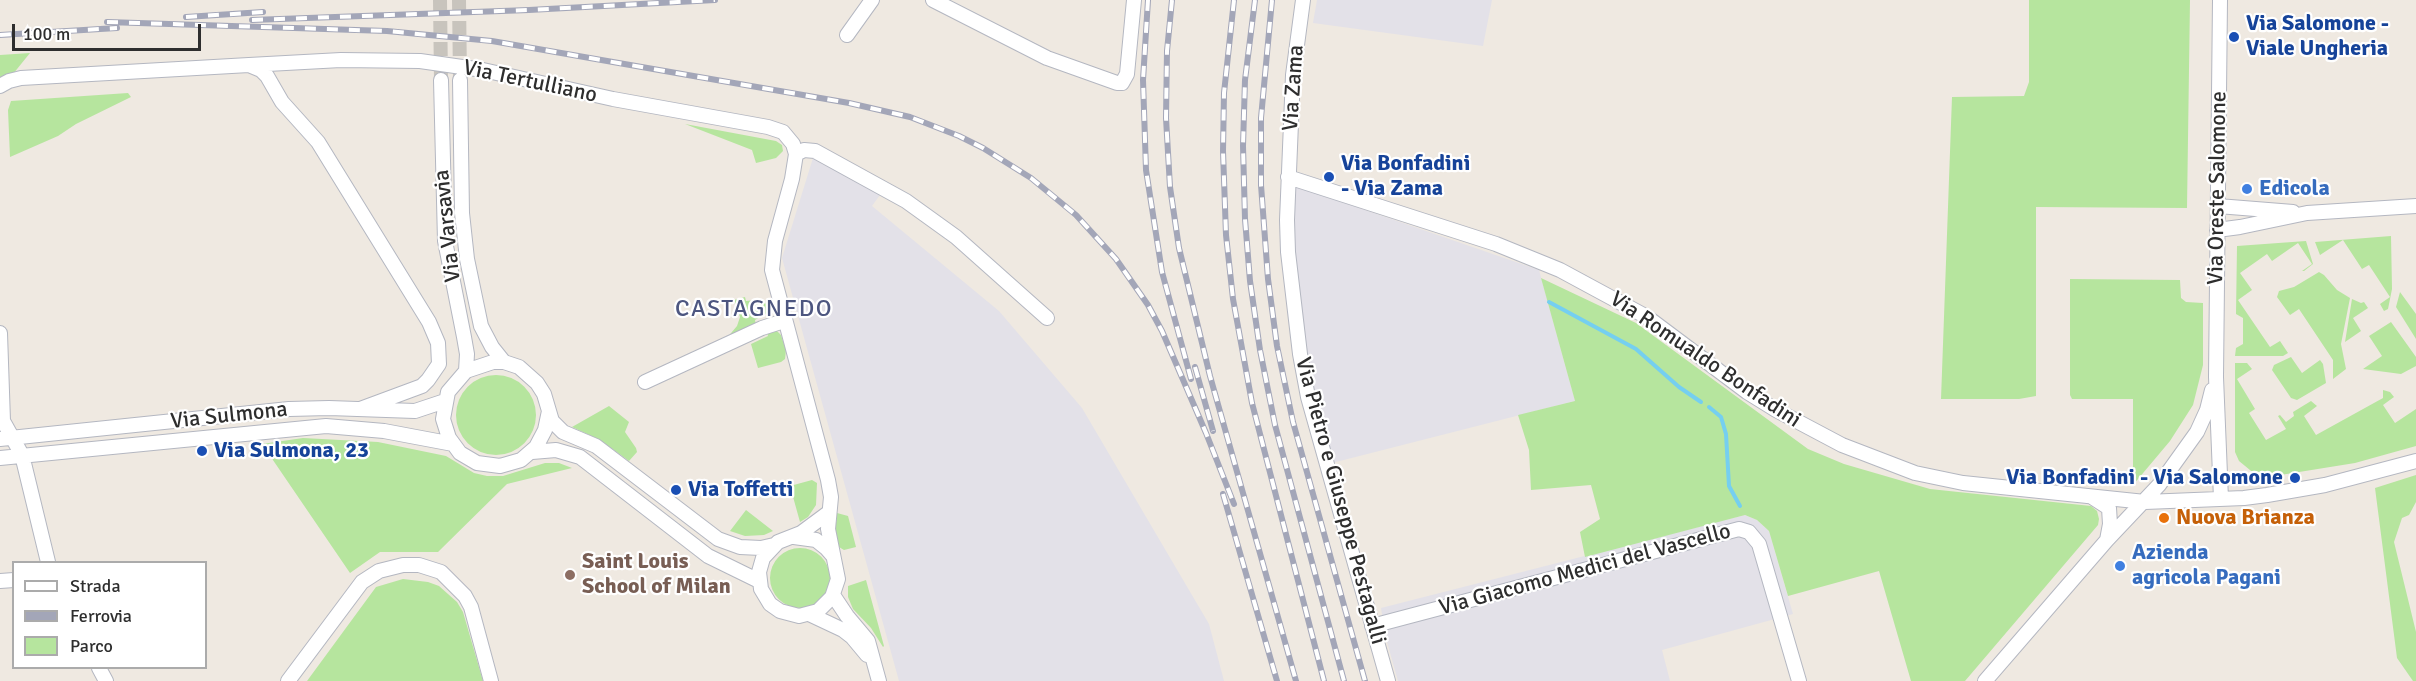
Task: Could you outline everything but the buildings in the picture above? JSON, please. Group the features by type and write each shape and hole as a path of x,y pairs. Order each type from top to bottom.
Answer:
{"street":[{"path":"847,35 872,0"},
{"path":"933,0 1047,58 1117,83 1122,83 1127,74 1134,0"},
{"name":"Via Zama","path":"1288,177 1293,75 1303,0"},
{"name":"Via Oreste Salomone","path":"2216,377 2220,0"},
{"name":"Via Tertulliano","path":"0,86 21,78 249,65 389,60 462,66 613,99 776,129 789,138 796,153"},
{"path":"249,65 261,70 267,76 282,102 318,142 429,322 438,343 439,363 422,386 360,409"},
{"name":"Via Varsavia","path":"441,80 444,229 448,264 467,354 465,371"},
{"name":"Via Varsavia","path":"460,80 461,202 467,258 481,326 492,347 504,362"},
{"path":"774,545 761,563 759,581 764,596 776,609 792,615 809,614 822,608 833,595 838,579 828,529 831,497 774,283 772,258 792,179 796,153 804,150 815,151 906,201 956,237 1047,318"},
{"name":"Via Romualdo Bonfadini","path":"1288,177 1496,244 1560,270 1647,317 1776,410 1859,453 1916,473 1963,483 2145,502 2255,496 2325,485 2416,461"},
{"name":"Via Pietro e Giuseppe Pestagalli","path":"1288,177 1288,252 1300,354 1308,397 1388,681"},
{"path":"2218,206 2307,213 2416,206"},
{"path":"2217,230 2240,228 2307,213"},
{"path":"645,382 762,328 784,321"},
{"path":"0,333 3,421 6,438 22,455 48,561"},
{"path":"453,444 444,422 445,401 454,383 465,371 483,363 504,362 529,374 544,394 552,421 563,432 596,446 718,539 733,545 752,548 774,545 794,537 828,513"},
{"path":"2216,377 2221,499"},
{"path":"1985,681 2107,540 2145,502 2197,432 2207,410 2216,377"},
{"name":"Via Sulmona","path":"6,438 289,409 408,411 445,401"},
{"path":"532,452 543,436 549,411"},
{"name":"Via Sulmona","path":"0,458 326,426 384,431 453,444 468,459 490,466 512,464 532,452 556,450 580,457 708,556 759,581"},
{"path":"2090,496 2109,508 2110,524 2107,540"},
{"name":"Via Giacomo Medici del Vascello","path":"1372,626 1739,529 1753,535 1759,544 1799,681"},
{"path":"794,537 807,537 818,542 828,549 834,560"},
{"path":"288,681 362,582 389,567 419,565 441,572 465,596 471,607 491,681"},
{"path":"833,595 868,641 879,681"},
{"path":"809,614 832,624 852,637 875,667"}],"shaded area":[{"path":"1317,0 1492,0 1483,46 1313,23"},
{"path":"813,158 880,195 872,206 999,311 1082,408 1209,624 1224,681 899,681 782,258"},
{"path":"1293,185 1539,270 1575,401 1332,463 1313,396 1305,353 1293,253"},
{"path":"1745,515 1757,520 1769,531 1793,614 1662,650 1670,681 1398,681 1385,635 1381,608"}],"green space":[{"path":"2029,0 2190,0 2187,208 2036,207 2036,396 2019,399 1941,399 1952,97 2024,96 2029,82"},
{"path":"30,53 13,74 0,78 0,55"},
{"path":"128,93 131,97 76,124 58,136 10,157 8,110 11,101"},
{"path":"685,124 776,141 782,145 783,151 776,158 756,163 752,150"},
{"path":"2391,236 2392,289 2388,309 2384,311 2380,304 2390,297 2369,265 2362,269 2343,240 2320,255 2315,242"},
{"path":"2306,241 2313,264 2304,271 2302,271 2312,264 2298,243 2272,261 2267,254 2240,273 2252,290 2238,300 2270,347 2280,341 2288,353 2283,356 2235,356 2236,348 2243,344 2243,318 2236,314 2237,246"},
{"path":"2319,272 2337,290 2350,298 2341,344 2346,369 2333,379 2333,360 2299,309 2290,315 2277,297 2279,291 2294,287"},
{"path":"1541,278 1636,323 1808,449 1844,464 1930,489 2091,506 2097,511 2098,525 1965,681 1911,681 1879,571 1788,596 1769,531 1757,520 1745,515 1585,557 1580,532 1600,519 1591,485 1531,490 1529,450 1518,415 1575,401"},
{"path":"2070,279 2180,280 2181,298 2186,302 2203,303 2203,365 2193,405 2170,441 2133,485 2133,399 2072,399 2070,395"},
{"path":"2400,292 2416,314 2416,339 2396,307"},
{"path":"745,297 746,301 756,300 767,304 770,311 755,320 756,325 726,339 737,326 740,317 734,300"},
{"path":"2352,299 2364,302 2368,308 2353,318 2361,331 2345,342"},
{"path":"2391,322 2416,357 2416,366 2401,374 2363,369 2382,356 2369,336"},
{"path":"776,330 781,335 786,350 785,359 758,368 751,344 768,336 767,332"},
{"path":"2291,357 2302,373 2320,360 2323,364 2326,383 2297,400 2291,398 2272,370 2274,365"},
{"path":"2235,363 2247,363 2252,369 2237,379 2255,409 2249,413 2266,440 2286,429 2278,416 2280,415 2286,422 2294,416 2293,412 2311,401 2317,406 2304,416 2316,435 2383,398 2383,390 2390,392 2394,397 2383,405 2395,423 2416,409 2416,446 2355,463 2268,477 2256,475 2239,461 2235,452"},
{"path":"496,375 511,378 524,387 533,400 536,415 533,430 524,443 511,452 496,455 481,452 468,443 459,430 456,415 459,400 468,387 481,378"},
{"path":"609,406 629,422 625,432 637,452 629,461 600,440 572,427"},
{"path":"303,438 378,442 446,456 474,473 487,476 503,476 545,463 559,463 572,468 507,484 438,552 380,552 350,573 262,444"},
{"path":"2416,475 2416,502 2409,515 2402,518 2394,542 2416,632 2416,681 2413,681 2397,658 2375,488"},
{"path":"812,480 817,483 816,505 808,517 800,522 790,486"},
{"path":"746,510 773,531 764,535 745,536 730,531"},
{"path":"837,513 848,516 856,547 844,550 839,547 835,534"},
{"path":"800,548 817,553 825,561 830,578 825,595 817,603 800,608 783,603 775,595 770,578 775,561 783,553"},
{"path":"403,579 428,582 439,586 457,602 463,612 483,681 307,681 376,587"},
{"path":"866,580 883,647 871,628 853,609 848,597 848,586"}],"waterway":[{"path":"1549,302 1636,349 1679,387 1701,402"},
{"path":"1709,407 1721,417 1726,434 1729,486 1740,506"}],"tunnel":[{"path":"440,0 441,80"},
{"path":"459,0 460,78"}],"railway":[{"path":"252,20 529,10 715,0"},
{"path":"1148,0 1143,80 1146,170 1162,272 1191,379"},
{"path":"1172,0 1167,51 1166,118 1170,187 1179,248 1210,376 1296,681"},
{"path":"1234,0 1224,93 1223,151 1226,235 1233,299 1252,403 1324,681"},
{"path":"1255,0 1245,80 1243,146 1250,281 1260,350 1275,425 1344,681"},
{"path":"1272,0 1261,118 1261,185 1268,279 1277,346 1293,422 1365,681"},
{"path":"186,17 263,12"},
{"path":"107,22 387,31 492,41 849,103 910,117 959,136 1031,178 1076,215 1116,259 1148,305 1162,331 1234,504"},
{"path":"0,35 117,28"},
{"path":"1195,367 1213,431"},
{"path":"1223,494 1277,681"}],"place":[{"name":"Via Salomone - Viale Ungheria","path":"2234,37"},
{"name":"Via Bonfadini - Via Zama","path":"1329,177"},
{"name":"Edicola","path":"2247,189"},
{"name":"Via Sulmona, 23","path":"202,451"},
{"name":"Via Bonfadini - Via Salomone","path":"2295,478"},
{"name":"Via Toffetti","path":"676,490"},
{"name":"Nuova Brianza","path":"2164,518"},
{"name":"Azienda agricola Pagani","path":"2120,566"},
{"name":"Saint Louis School of Milan","path":"570,575"}],"district":[{"name":"CASTAGNEDO","path":"754,310"}]}
